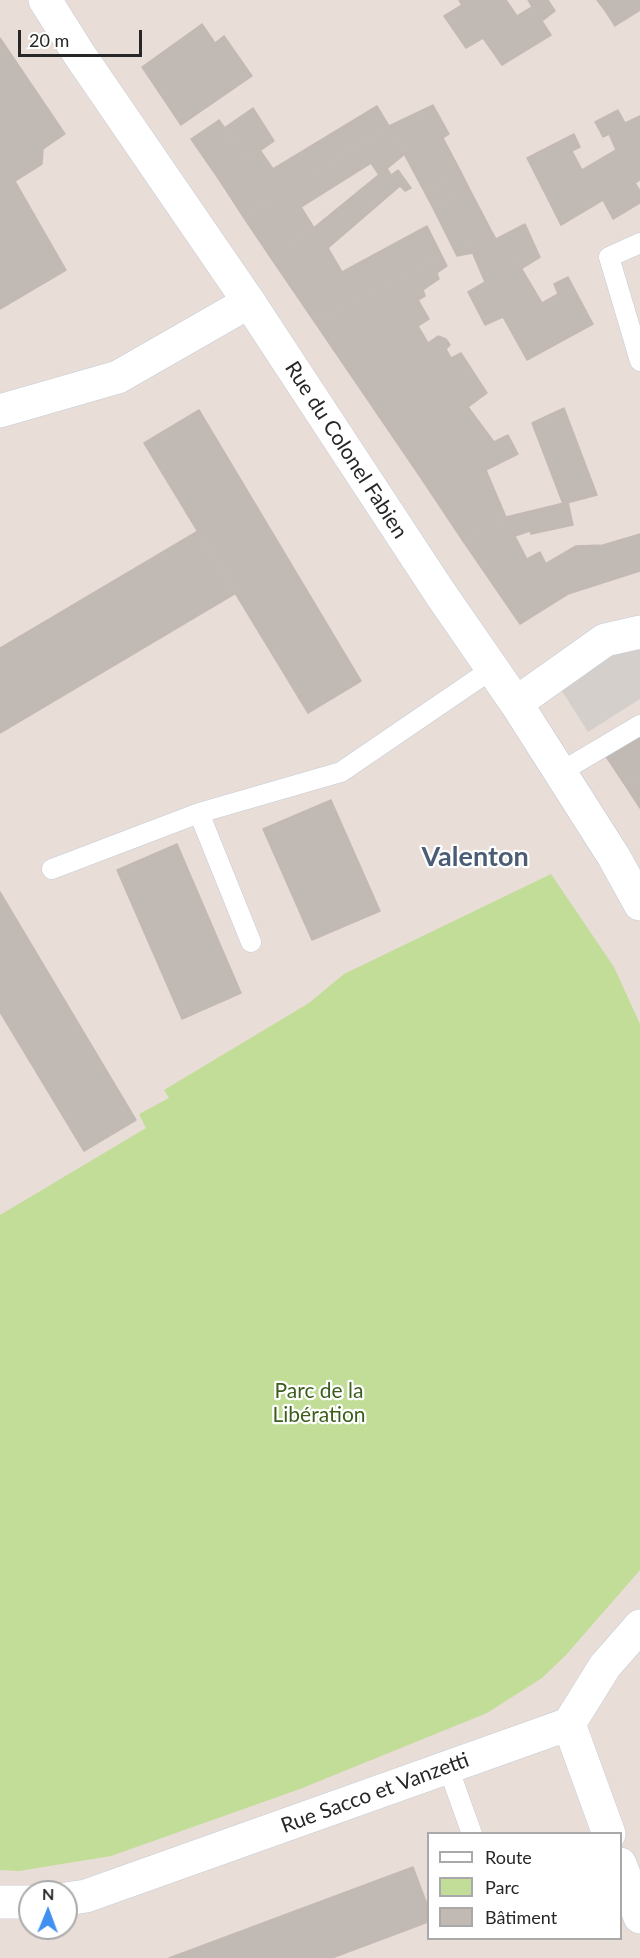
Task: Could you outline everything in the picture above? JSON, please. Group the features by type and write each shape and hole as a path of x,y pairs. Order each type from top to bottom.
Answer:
{"street":[{"name":"Rue du Colonel Fabien","path":"45,0 249,302 440,593 516,703 614,857 640,904"},
{"path":"0,411 118,377 249,302"},
{"path":"516,703 605,640 640,632"},
{"path":"609,1832 569,1724 605,1666 640,1626"},
{"name":"Rue Sacco et Vanzetti","path":"78,1897 569,1724"},
{"path":"622,1867 640,1917"},
{"path":"0,1902 18,1902"}],"lane":[{"path":"640,243 609,257 640,361"},
{"path":"52,868 199,813 341,772 492,669"},
{"path":"560,773 640,725"},
{"path":"199,813 251,942"},
{"path":"448,1767 472,1832"}],"green space":[{"name":"Parc de la Libération","path":"551,874 614,967 640,1024 640,1570 566,1655 542,1678 487,1713 300,1789 111,1856 19,1871 0,1870 0,1215 146,1128 139,1114 169,1098 164,1090 309,1003 344,974"}],"shaded area":[{"path":"640,639 640,699 588,732 558,685"}],"building":[{"path":"459,0 506,0 517,16 532,7 528,0 548,0 555,11 542,21 551,35 502,65 483,38 466,48 444,16 462,5"},
{"path":"597,0 640,0 640,10 621,22 612,7 606,12"},
{"path":"612,7 621,22 615,26 606,12"},
{"path":"202,24 215,43 224,36 252,76 181,125 142,67"},
{"path":"0,38 65,134 43,149 42,164 15,181 0,155"},
{"path":"433,105 449,134 443,138 461,172 425,193 389,126"},
{"path":"377,106 389,126 244,218 220,181 260,150 273,169"},
{"path":"253,108 274,141 247,160 224,128"},
{"path":"618,110 625,123 640,116 640,180 635,183 640,191 640,203 613,219 603,200 561,225 527,158 574,134 580,147 572,151 582,170 616,150 609,134 603,137 595,122"},
{"path":"219,120 247,160 220,181 191,139"},
{"path":"389,126 405,154 379,175 371,163 301,207 314,228 273,261 244,218"},
{"path":"0,155 66,270 0,309"},
{"path":"387,168 391,175 398,170 411,188 405,191 400,186 328,248 342,272 427,226 443,258 423,264 316,324 273,261"},
{"path":"461,172 469,188 433,208 425,193"},
{"path":"469,188 491,230 468,242 473,253 457,256 433,208"},
{"path":"525,224 540,257 521,269 508,246 478,266 468,242 491,230 496,239"},
{"path":"508,246 542,303 558,294 554,284 568,277 593,324 527,360 503,317 485,325 468,292 485,282 478,266"},
{"path":"443,258 447,266 437,273 439,279 423,290 425,296 418,300 429,319 418,326 428,343 438,336 446,339 450,345 446,349 451,358 461,353 487,393 468,407 494,442 421,478 316,324 423,264"},
{"path":"564,408 597,495 563,504 532,423"},
{"path":"199,410 361,681 308,713 144,443"},
{"path":"508,435 518,454 486,470 506,517 463,541 421,478"},
{"path":"568,502 573,525 531,534 530,531 515,536 533,571 576,546 603,545 640,534 640,571 568,594 520,624 463,541 506,517"},
{"path":"198,531 236,593 0,733 0,648"},
{"path":"540,552 546,564 533,571 527,559"},
{"path":"640,738 640,778 625,785 605,755"},
{"path":"640,778 640,808 625,785"},
{"path":"331,800 380,911 312,940 263,829"},
{"path":"177,844 241,993 182,1019 117,870"},
{"path":"0,892 136,1120 84,1151 0,1012"},
{"path":"413,1867 427,1904 427,1922 332,1958 169,1958"}],"district":[{"name":"Valenton","path":"475,857"}]}
